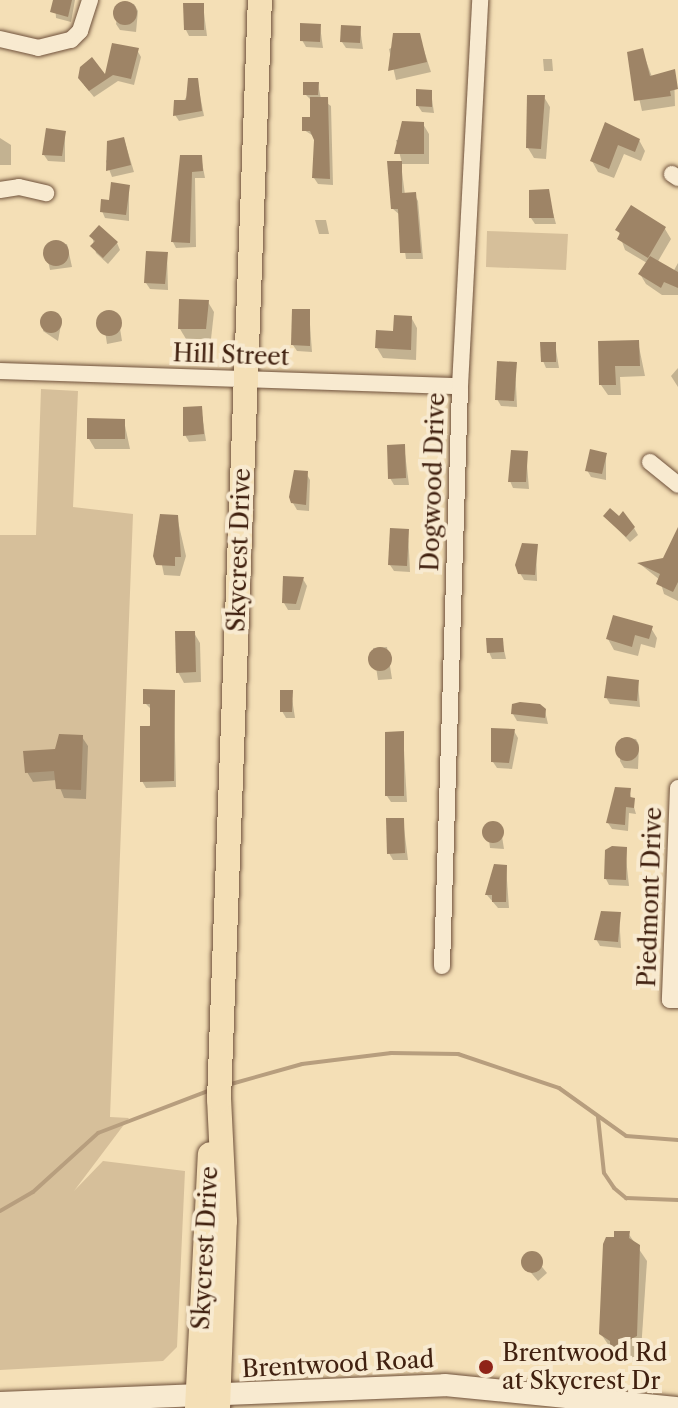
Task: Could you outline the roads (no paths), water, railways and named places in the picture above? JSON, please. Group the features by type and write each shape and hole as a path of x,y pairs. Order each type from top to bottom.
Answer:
{"main road":[{"name":"Skycrest Drive","path":"208,1402 204,1215 219,1100 260,0"},
{"name":"Brentwood Road","path":"0,1403 208,1402 445,1385 676,1408"}],"street":[{"path":"0,39 38,48 71,40 80,31 90,0"},
{"name":"Dogwood Drive","path":"442,966 460,386 480,0"},
{"path":"0,190 19,187 46,193"},
{"name":"Hill Street","path":"0,371 460,386"},
{"path":"650,462 678,485"},
{"name":"Piedmont Drive","path":"678,788 670,1000 678,1000"}],"waterway":[{"path":"231,1084 302,1064 391,1053 458,1054 559,1088 626,1136 678,1140"},
{"path":"0,1211 33,1192 98,1133 208,1091"},
{"path":"598,1117 604,1173 614,1188 626,1198 678,1200"}],"place":[{"name":"Brentwood Rd at Skycrest Dr","path":"486,1367"}]}
